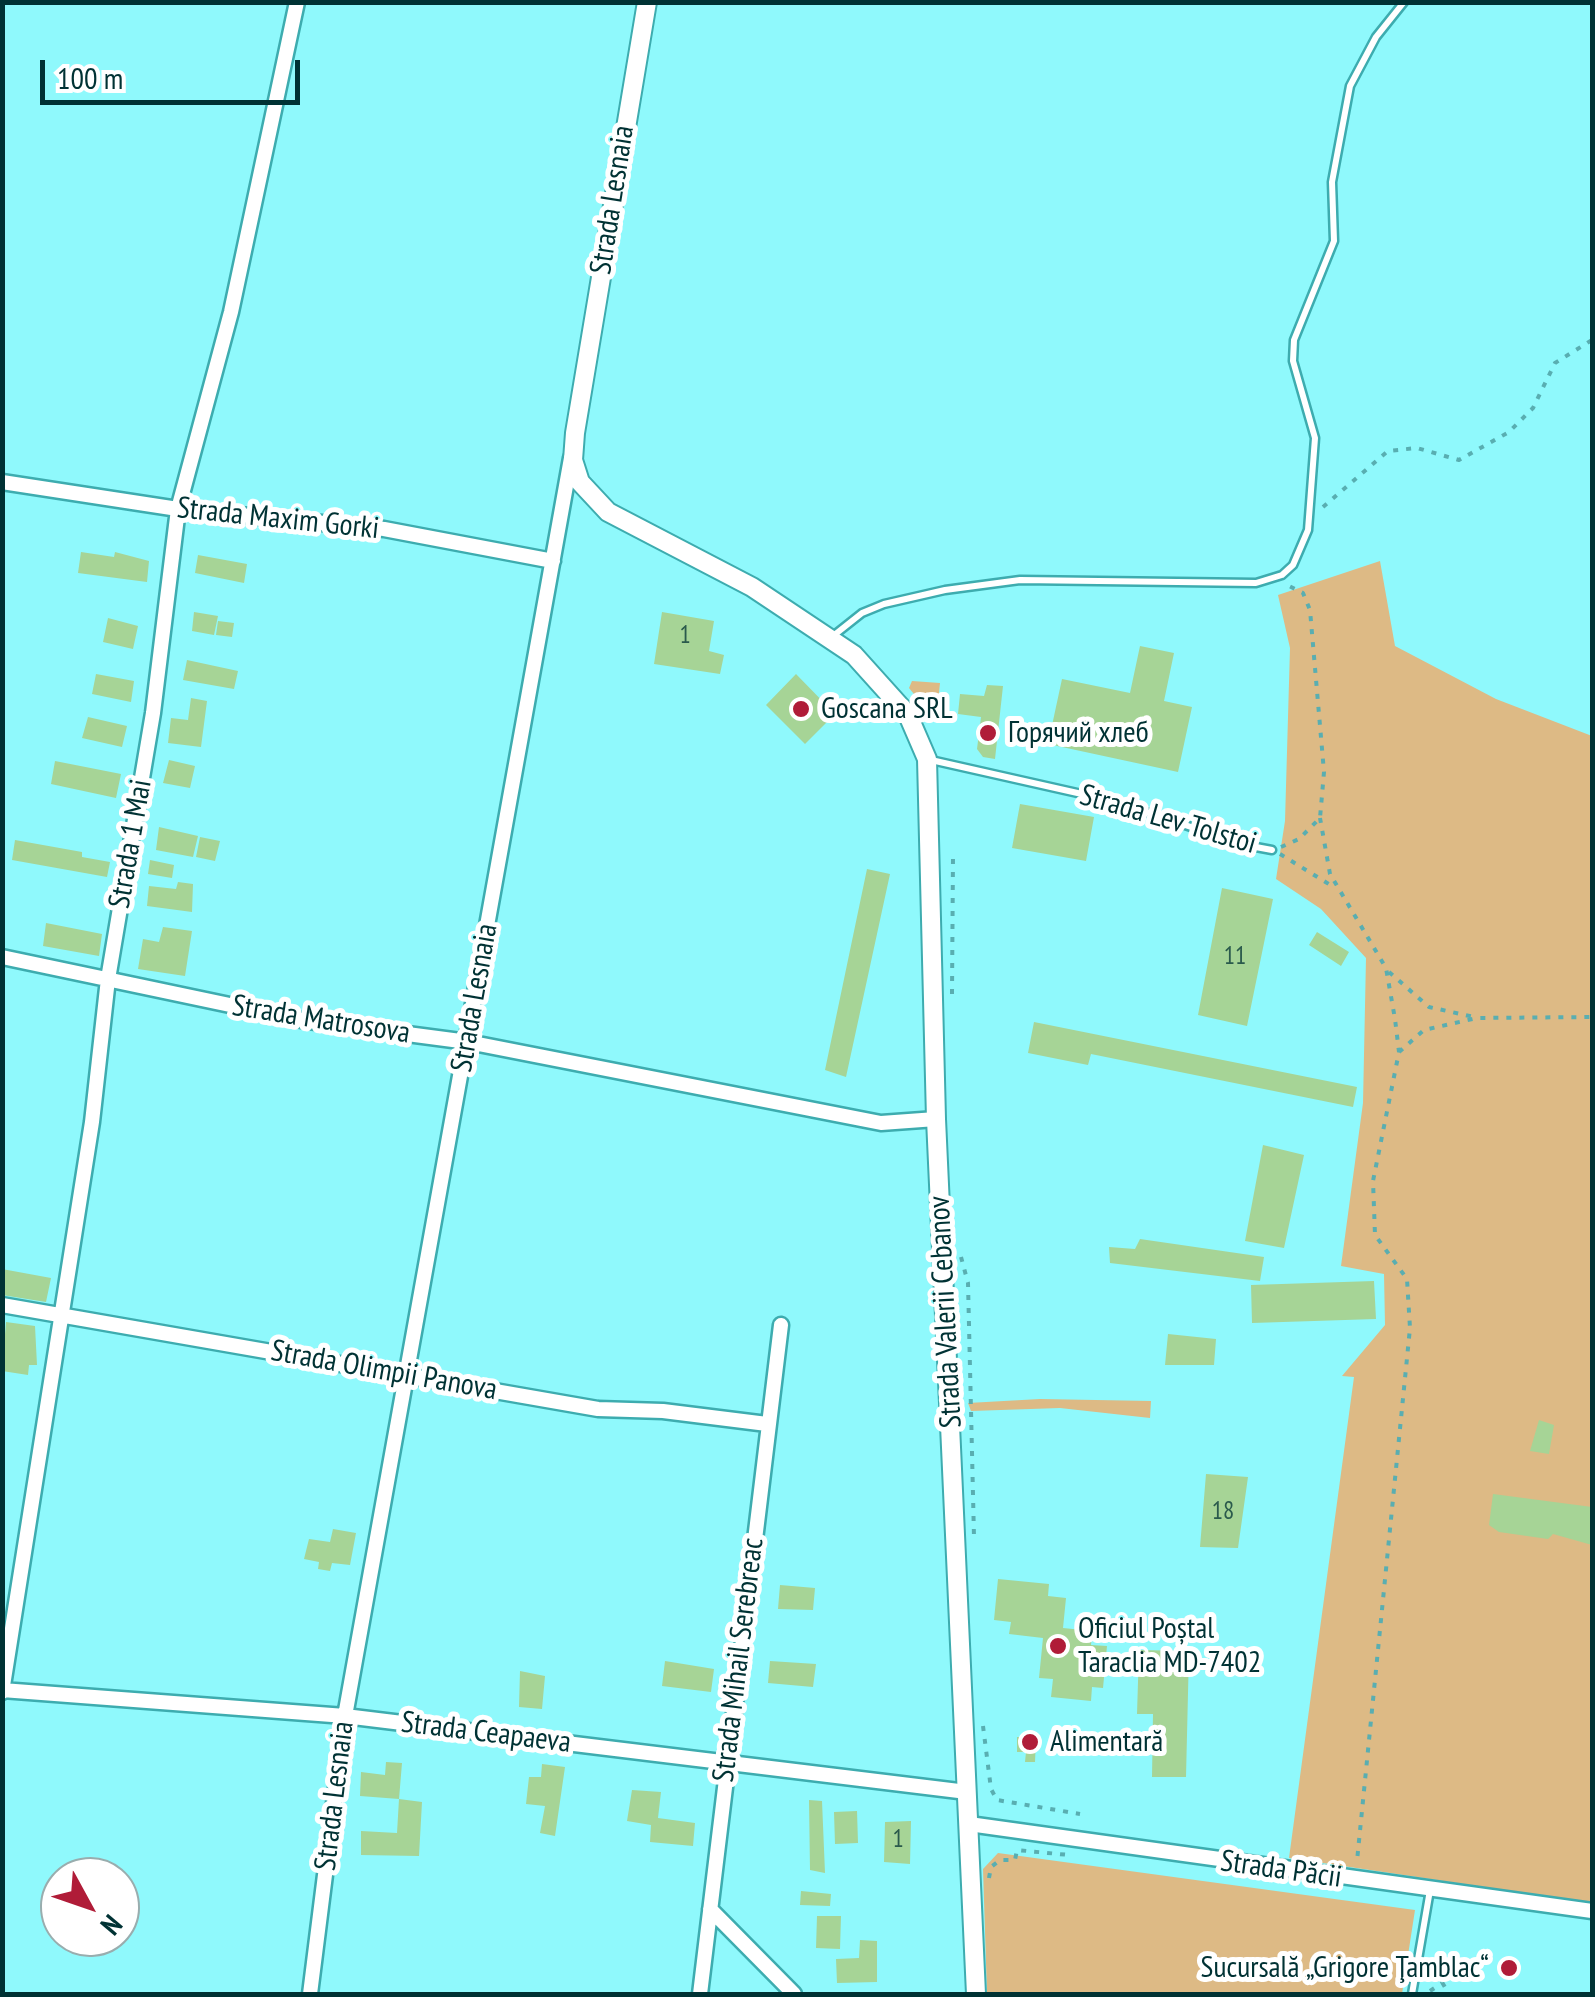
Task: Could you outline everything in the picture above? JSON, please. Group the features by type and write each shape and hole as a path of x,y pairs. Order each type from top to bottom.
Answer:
{"street":[{"name":"Strada 1 Mai","path":"3,1691 64,1315 108,980 152,713 178,509 231,312 296,2"},
{"name":"Strada Lesnaia","path":"310,1994 345,1716 468,1042 648,2"},
{"path":"575,433 573,460 580,482 608,512 752,587 832,638"},
{"name":"Strada Maxim Gorki","path":"2,482 178,509 384,529 553,561"},
{"name":"Strada Valerii Cebanov","path":"832,638 854,655 908,715 927,759 936,1120 976,1994"},
{"name":"Strada Matrosova","path":"2,958 301,1020 468,1042 881,1123 936,1120"},
{"name":"Strada Olimpii Panova","path":"2,1305 598,1408 663,1411 767,1424"},
{"name":"Strada Mihail Serebreac","path":"700,1994 781,1325"},
{"name":"Strada Ceapaeva","path":"3,1691 345,1716 967,1792"},
{"name":"Strada Păcii","path":"969,1824 1592,1911"},
{"path":"710,1909 794,1994"}],"lane":[{"path":"832,638 862,613 906,597 1020,580 1272,580 1282,576 1304,548 1315,438 1293,361 1294,340 1334,240 1332,182 1350,86 1376,36 1404,2"},
{"name":"Strada Lev Tolstoi","path":"927,759 1113,801 1245,845 1272,850"},
{"path":"1412,1994 1430,1889"}],"path":[{"path":"1309,521 1338,489 1384,453 1417,448 1460,460 1509,432 1533,408 1550,369 1592,340"},
{"path":"1272,580 1303,592 1310,610 1324,734 1320,818 1323,851 1335,888 1362,924 1386,968 1399,1052 1373,1181 1375,1235 1408,1279 1410,1328 1356,1881"},
{"name":"Strada Lev Tolstoi","path":"1272,850 1299,840 1320,818"},
{"path":"1272,850 1335,888"},
{"path":"952,1008 953,857"},
{"path":"1386,968 1429,1006 1477,1018"},
{"path":"1399,1052 1424,1030 1477,1018 1592,1017"},
{"path":"956,1244 968,1283 975,1550"},
{"path":"982,1724 992,1789 998,1800 1080,1814"},
{"path":"988,1888 990,1867 1000,1860 1015,1860 1017,1850 1075,1856"},
{"path":"1420,1946 1449,1994"},
{"path":"1430,1991 1442,1983"}],"shaded area":[{"path":"1380,561 1395,646 1496,699 1592,736 1592,1903 1289,1858 1354,1377 1342,1376 1385,1325 1384,1274 1341,1266 1363,1103 1366,958 1321,909 1276,879 1285,821 1290,648 1278,595"},
{"path":"912,681 940,683 936,721 909,688"},
{"path":"1040,1399 1151,1401 1150,1418 1060,1408 971,1411 968,1403"},
{"path":"998,1853 1415,1910 1402,1994 987,1994 983,1869"}],"building":[{"path":"81,552 114,557 115,552 149,561 147,582 78,573"},
{"path":"198,555 247,564 244,583 195,573"},
{"path":"194,612 218,616 214,635 192,631"},
{"path":"662,612 714,621 709,651 724,655 720,674 654,664"},
{"path":"108,618 138,626 133,649 103,642"},
{"path":"218,621 234,623 232,637 216,635"},
{"path":"1140,646 1174,653 1164,701 1192,707 1178,772 1048,744 1062,679 1130,693"},
{"path":"187,660 238,671 234,689 183,680"},
{"path":"96,674 134,681 131,702 92,694"},
{"name":"Goscana SRL","path":"796,674 835,714 805,744 766,705"},
{"name":"Горячий хлеб","path":"987,685 1003,686 995,759 983,757 977,749 981,717 958,714 960,694 984,696"},
{"path":"191,698 207,701 201,747 168,743 171,718 188,720"},
{"path":"88,717 127,726 122,747 82,738"},
{"path":"169,760 195,766 190,788 163,783"},
{"path":"55,761 121,774 116,798 51,784"},
{"path":"1020,804 1094,817 1086,861 1012,848"},
{"path":"159,827 198,836 193,857 156,850"},
{"path":"200,837 220,841 215,861 196,857"},
{"path":"15,840 82,852 82,857 110,862 107,877 12,860"},
{"path":"150,860 174,865 172,878 148,874"},
{"path":"867,869 890,874 846,1077 825,1070"},
{"path":"178,882 193,884 192,912 147,906 149,886 176,889"},
{"path":"1222,888 1273,899 1247,1026 1198,1015"},
{"path":"46,923 102,934 99,956 43,946"},
{"path":"163,927 192,931 185,976 138,969 143,939 159,942"},
{"path":"1317,932 1349,952 1341,966 1309,945"},
{"path":"1034,1022 1357,1087 1353,1107 1091,1054 1088,1065 1028,1053"},
{"path":"1263,1145 1304,1155 1284,1248 1245,1241"},
{"path":"1140,1239 1264,1257 1260,1281 1110,1263 1109,1247 1135,1249"},
{"path":"2,1269 51,1278 46,1302 2,1295"},
{"path":"1374,1281 1376,1319 1252,1323 1251,1285"},
{"path":"6,1322 35,1326 37,1365 29,1365 28,1375 2,1371"},
{"path":"1168,1334 1216,1339 1214,1365 1165,1365"},
{"path":"1539,1420 1554,1425 1549,1454 1530,1451"},
{"path":"1206,1474 1248,1477 1238,1548 1200,1547"},
{"path":"1493,1494 1592,1507 1592,1545 1553,1534 1548,1539 1499,1532 1489,1525"},
{"path":"333,1529 356,1533 350,1565 332,1563 330,1571 318,1569 319,1562 304,1559 309,1539 330,1542"},
{"path":"998,1579 1049,1584 1048,1596 1066,1598 1063,1628 1092,1631 1091,1645 1107,1646 1103,1688 1092,1687 1091,1701 1051,1697 1053,1679 1039,1678 1043,1638 1009,1634 1011,1622 994,1620"},
{"path":"780,1585 815,1588 813,1610 778,1609"},
{"path":"1139,1650 1189,1651 1186,1777 1152,1777 1153,1714 1137,1714"},
{"path":"665,1661 714,1669 711,1692 662,1686"},
{"path":"770,1661 816,1664 813,1687 768,1683"},
{"path":"520,1671 545,1676 542,1709 519,1707"},
{"path":"1017,1737 1036,1738 1035,1762 1025,1762 1026,1752 1017,1752"},
{"path":"386,1762 402,1763 399,1799 360,1796 361,1772 385,1775"},
{"path":"542,1764 565,1767 555,1836 540,1833 545,1806 526,1804 529,1777 541,1777"},
{"path":"632,1790 661,1792 658,1818 695,1823 693,1846 650,1842 651,1825 627,1821"},
{"path":"399,1799 422,1802 419,1856 361,1855 361,1831 397,1833"},
{"path":"809,1800 822,1801 825,1873 810,1870"},
{"path":"857,1811 858,1843 835,1844 834,1812"},
{"path":"911,1821 910,1864 884,1862 885,1822"},
{"path":"801,1891 831,1894 830,1906 800,1905"},
{"path":"817,1916 841,1916 840,1949 816,1948"},
{"path":"860,1940 877,1941 877,1982 837,1983 836,1959 859,1958"}],"place":[{"name":"Goscana SRL","path":"801,709"},
{"name":"Горячий хлеб","path":"988,733"},
{"name":"Oficiul Poștal Taraclia MD-7402","path":"1058,1646"},
{"name":"Alimentară","path":"1030,1742"},
{"name":"Sucursală „Grigore Ţamblac“","path":"1509,1968"}]}
